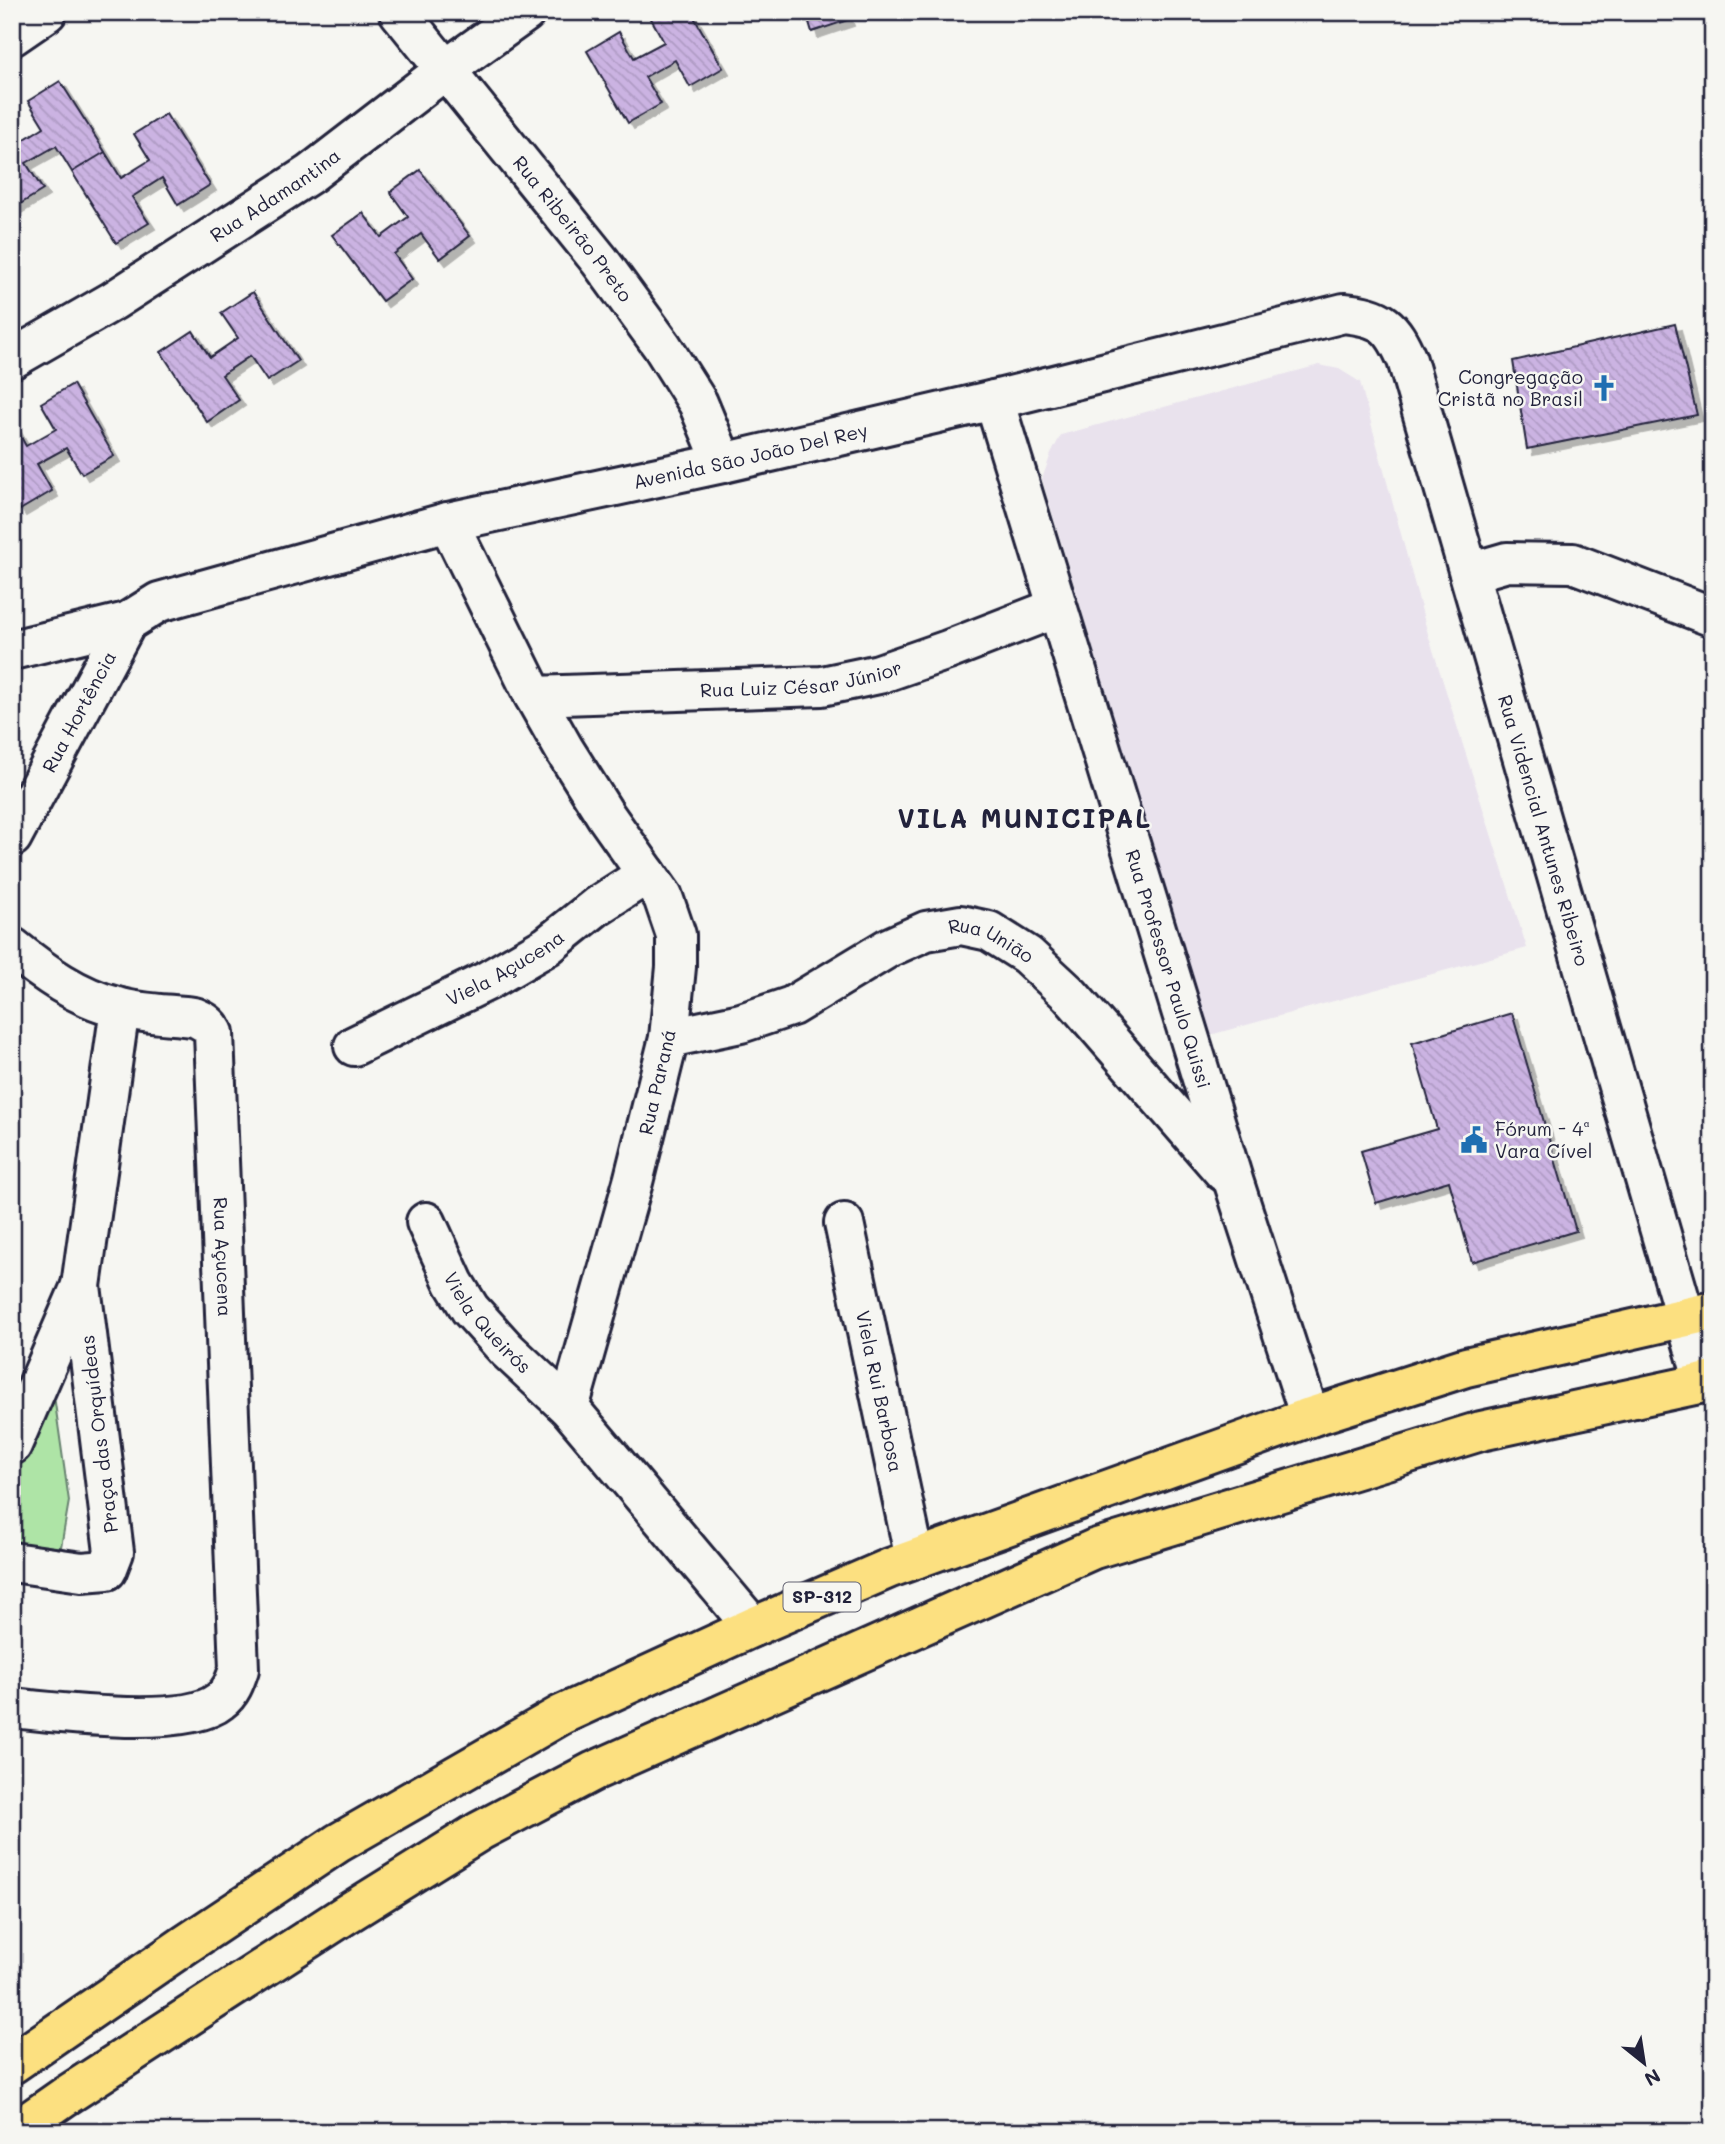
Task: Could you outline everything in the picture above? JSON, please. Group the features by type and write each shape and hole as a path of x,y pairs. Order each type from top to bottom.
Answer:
{"main road":[{"name":"SP-312","path":"12,2064 338,1843 561,1715 890,1568 1310,1417 1466,1367 1704,1348"},
{"path":"14,2132 345,1915 480,1831 594,1771 1094,1549 1481,1431 1704,1348"}],"street":[{"path":"12,36 47,12"},
{"name":"Rua Ribeirão Preto","path":"399,12 600,261 662,346 698,403 723,463"},
{"name":"Rua Adamantina","path":"12,359 113,301 299,182 444,69 526,12"},
{"name":"Avenida São João Del Rey","path":"159,602 448,522 723,463 994,400 1344,313"},
{"name":"Rua Videncial Antunes Ribeiro","path":"1344,313 1367,316 1384,324 1398,338 1407,360 1704,1348"},
{"name":"Rua Professor Paulo Quissi","path":"994,400 1234,1183 1310,1417"},
{"name":"Rua Paraná","path":"448,522 534,696 606,816 663,897 676,935 676,967 669,1038 633,1182 569,1408"},
{"path":"1469,573 1507,562 1573,563 1713,617"},
{"name":"Rua Hortência","path":"12,837 127,622 159,602"},
{"name":"Rua Luiz César Júnior","path":"534,696 822,686 878,674 1056,608"},
{"path":"12,650 127,622"},
{"name":"Viela Açucena","path":"354,1046 487,981 547,946 597,906 647,874"},
{"name":"Rua União","path":"669,1038 741,1023 792,1006 888,948 926,931 961,925 989,931 1027,955 1070,995 1234,1183"},
{"name":"Rua Açucena","path":"12,947 63,985 90,999 120,1008 194,1017 210,1026 216,1041 239,1669 233,1687 222,1700 209,1708 186,1714 103,1717 12,1708"},
{"name":"Praça das Orquídeas","path":"12,1562 82,1572 107,1570 114,1552 81,1286 120,1008"},
{"name":"Viela Queirós","path":"426,1222 454,1283 470,1309 507,1350 569,1408"},
{"name":"Viela Rui Barbosa","path":"844,1223 915,1559"},
{"name":"Praça das Orquídeas","path":"12,1445 81,1286"},
{"path":"569,1408 753,1627"}],"shaded area":[{"path":"1319,365 1339,369 1360,382 1428,634 1527,948 1210,1035 1042,479 1061,435"}],"green space":[{"path":"54,1396 69,1501 61,1547 22,1547 12,1536 12,1471 29,1427"}],"building":[{"path":"653,12 691,12 723,68 690,87 675,60 645,77 661,104 628,123 587,51 619,32 634,58 664,42 649,15"},
{"path":"806,12 845,12 848,20 812,32"},
{"path":"60,81 105,152 72,172 56,146 26,163 43,190 12,209 12,140 15,145 44,127 28,101"},
{"path":"166,114 210,185 178,205 162,178 132,197 149,223 116,243 72,172 105,152 121,178 150,160 134,134"},
{"path":"420,170 470,236 440,259 421,234 394,254 412,279 382,301 332,235 363,213 381,237 408,217 390,192"},
{"path":"253,292 298,361 267,381 250,356 222,375 239,400 207,422 161,352 193,331 210,357 238,338 221,313"},
{"name":"Congregação Cristã no Brasil","path":"1675,324 1697,415 1527,449 1513,361"},
{"path":"73,384 114,456 82,474 66,448 37,464 52,491 20,510 12,497 12,421 26,446 56,429 41,403"},
{"name":"Fórum - 4ª Vara Cível","path":"1512,1013 1576,1231 1472,1262 1449,1181 1376,1203 1361,1151 1437,1129 1412,1043"}],"railway":[{"path":"1701,2132 1713,2125"}],"place":[{"name":"Congregação Cristã no Brasil","path":"1604,388"},
{"name":"Fórum - 4ª Vara Cível","path":"1474,1140"}],"district":[{"name":"VILA MUNICIPAL","path":"1025,819"}]}
